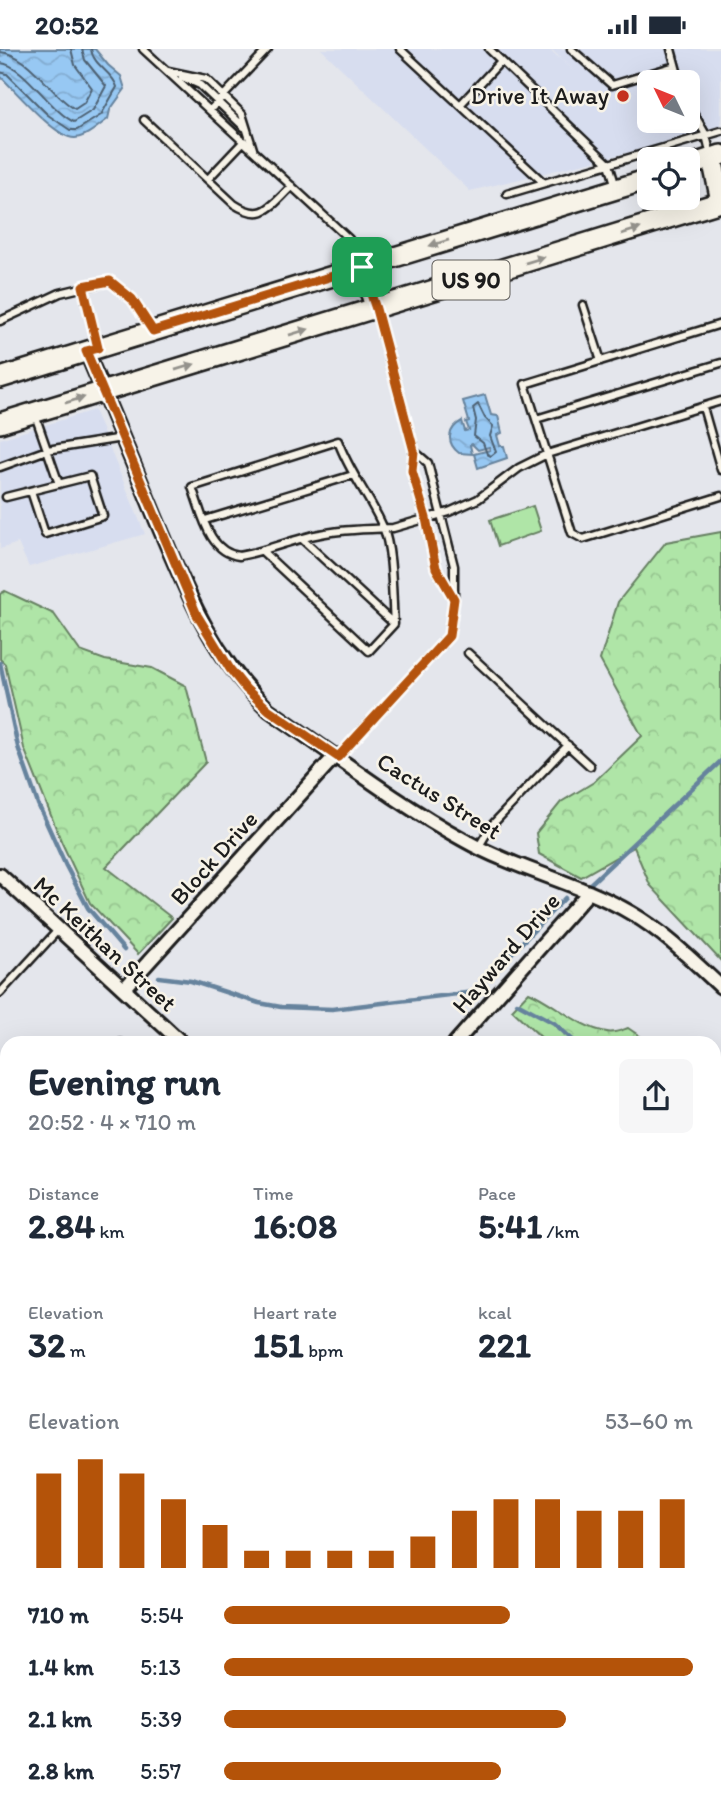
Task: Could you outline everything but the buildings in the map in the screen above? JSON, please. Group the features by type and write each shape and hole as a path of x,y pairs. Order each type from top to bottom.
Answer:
{"main road":[{"path":"716,157 721,202"},
{"name":"US 90","path":"0,378 637,183"},
{"name":"US 90","path":"0,423 721,202"},
{"path":"362,267 376,309"}],"street":[{"name":"Cactus Street","path":"92,350 104,392 122,438 197,615 230,669 246,689 269,710 432,821 478,848 589,892 630,912 652,926 721,987"},
{"name":"Block Drive","path":"124,989 337,756"},
{"name":"Mc Keithan Street","path":"0,875 174,1036"},
{"name":"Hayward Drive","path":"461,1036 589,892"}],"lane":[{"path":"143,49 349,239 362,267"},
{"path":"210,110 268,49"},
{"path":"400,49 544,183"},
{"path":"489,49 609,164 617,189"},
{"path":"571,49 612,85 674,66"},
{"path":"671,49 676,70"},
{"path":"460,105 501,61"},
{"path":"167,71 206,79 221,99 243,114 253,151"},
{"path":"144,120 242,209 258,214 266,211 292,186"},
{"path":"700,124 716,157"},
{"path":"507,194 721,131"},
{"path":"208,179 244,141"},
{"path":"0,321 60,293 110,281 132,299 153,331"},
{"path":"83,286 92,350"},
{"path":"583,305 601,361"},
{"path":"376,309 414,451 412,471 426,518 436,568 454,599"},
{"path":"720,326 525,384 572,533 583,539 721,496"},
{"path":"536,419 721,363"},
{"path":"262,551 369,651 394,624 388,544 384,528 353,475 338,441 192,487 218,548 227,555 240,556 302,538 346,530 384,528 442,514 478,499 519,468 547,454 721,401"},
{"path":"703,407 721,470"},
{"path":"35,413 59,484"},
{"path":"0,467 47,450 122,438"},
{"path":"337,756 449,636 454,599 454,566 428,463 414,451"},
{"path":"205,520 353,475"},
{"path":"6,497 90,476 103,516 45,534 31,491"},
{"path":"418,489 434,484"},
{"path":"302,538 394,624"},
{"path":"432,548 449,544"},
{"path":"468,653 590,766"},
{"path":"478,848 491,826 568,745"},
{"path":"0,993 59,929"}],"shaded area":[{"path":"321,49 549,49 574,71 551,49 721,49 721,130 651,147 637,147 637,150 470,191"},
{"path":"94,410 145,534 29,567 18,543 0,549 0,439"}],"green space":[{"path":"533,506 541,531 498,546 490,520"},
{"path":"721,532 721,961 650,885 634,847 581,877 539,854 536,833 561,802 594,782 642,736 600,660 618,602 666,542"},
{"path":"5,591 54,614 80,651 105,660 152,668 186,686 206,762 106,867 172,918 138,954 90,903 62,843 24,748 5,664 0,659 0,594"},
{"path":"529,992 596,1029 609,1032 628,1028 640,1036 540,1036 512,1010"}],"water":[{"path":"0,49 95,49 121,76 125,89 110,110 108,119 84,136 67,136 47,123 0,76"},
{"path":"485,395 491,415 498,416 502,433 497,435 507,458 478,468 474,454 490,450 489,447 478,450 472,444 472,454 459,453 452,445 450,436 453,428 462,421 465,431 469,430 463,401"}],"waterway":[{"path":"0,663 18,747 38,804 88,908 124,950"},
{"path":"588,886 721,761"},
{"path":"159,977 191,981 259,1003 281,1007 332,1009 474,992 565,898"},
{"path":"517,1003 554,1023 568,1036"}],"place":[{"name":"Drive It Away","path":"623,96"}],"route":[{"path":"362,267 414,451 412,471 426,518 436,568 454,599 449,636 338,757 269,710 246,689 230,669 197,615 86,351 98,348 83,286 110,281 132,299 153,331 362,267"}]}
